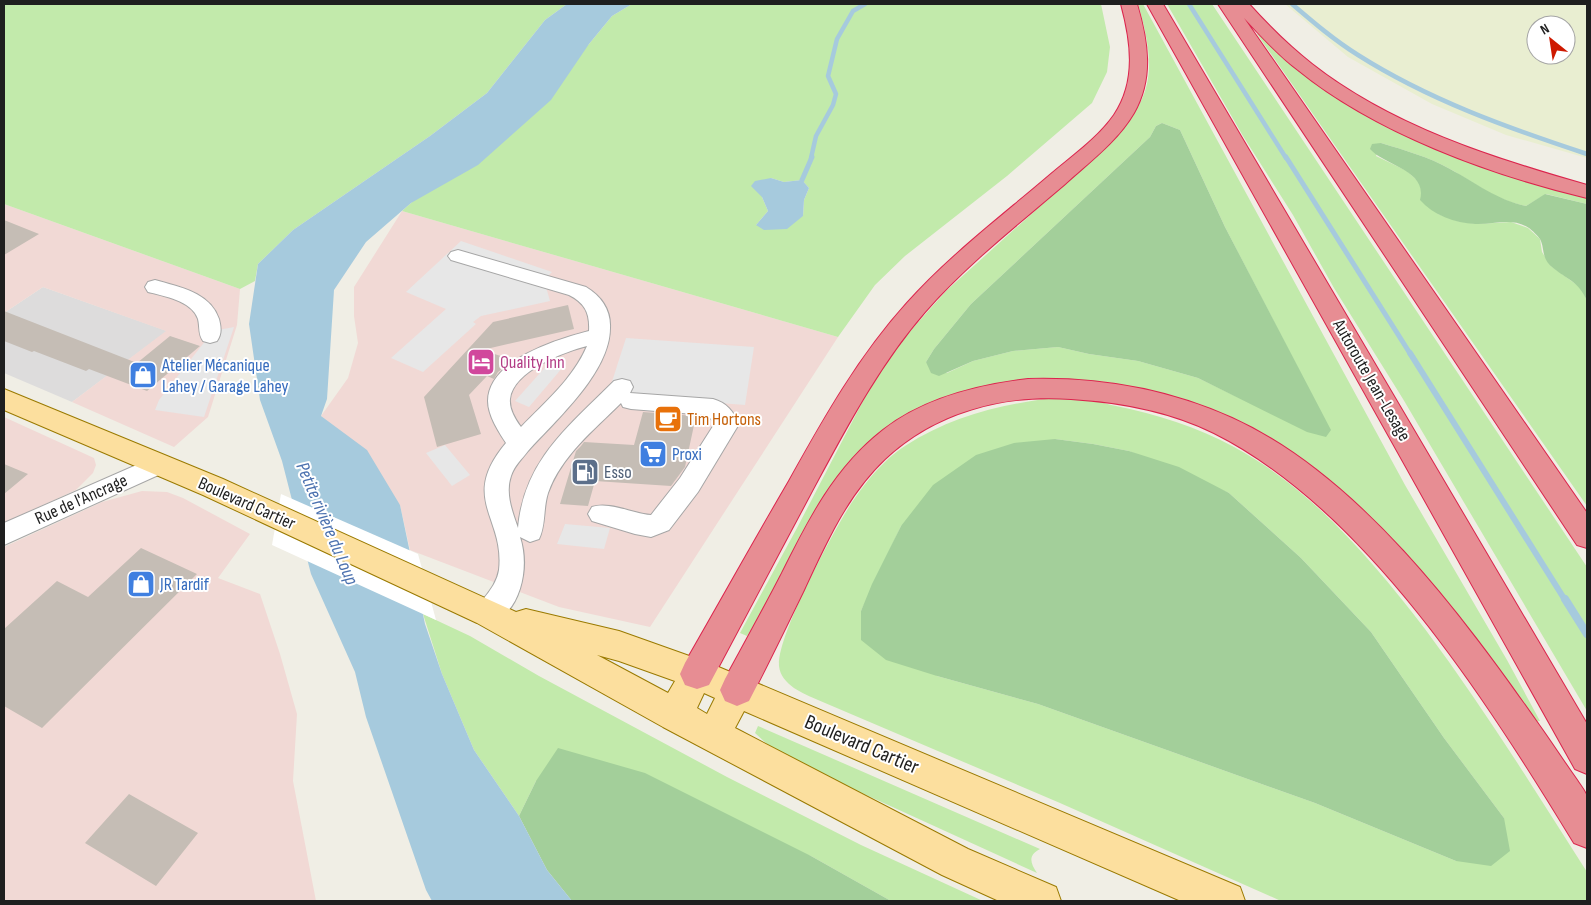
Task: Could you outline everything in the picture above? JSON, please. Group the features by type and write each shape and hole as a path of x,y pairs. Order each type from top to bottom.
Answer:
{"highway":[{"path":"697,674 840,414 859,382 898,327 946,276 1091,150 1128,108 1140,74 1137,29 1130,4"},
{"name":"Autoroute Jean-Lesage","path":"1155,4 1587,757"},
{"path":"1226,4 1587,536"},
{"path":"1240,4 1300,63 1340,91 1377,112 1461,150 1518,171 1587,192"},
{"path":"737,690 818,529 840,491 870,457 896,434 922,418 948,407 1003,392 1036,388 1063,388 1096,389 1126,393 1156,400 1208,418 1241,435 1293,467 1351,517 1392,560 1458,641 1522,729 1587,830"}],"main road":[{"name":"Boulevard Cartier","path":"4,399 212,487 488,613 675,715 956,862 1042,901"},
{"name":"Boulevard Cartier","path":"488,613 619,646 697,674 1226,901"},
{"path":"675,715 697,674"},
{"path":"714,735 737,690"}],"street":[{"path":"458,256 567,287 584,294 598,310 600,324 600,335 588,366 577,382 507,459 498,476 496,496 514,562 508,586 488,613"},
{"path":"155,287 192,299 202,307 210,318 210,336"},
{"path":"520,445 502,416 499,402 504,385 519,369 544,352 600,335"},
{"path":"530,531 532,507 545,474 568,442 627,394 713,407 723,415 727,424 689,485 666,517 660,522 651,526 635,524 601,514"},
{"name":"Rue de l'Ancrage","path":"4,534 157,465"}],"shaded area":[{"path":"4,204 240,289 237,325 208,417 174,447 72,402 166,331 43,287 4,313"},
{"path":"402,211 838,337 650,627 559,607 410,550 400,505 340,432 321,416 348,378 358,343 354,316 354,287"},
{"path":"461,241 552,272 544,280 550,301 481,316 473,322 476,324 423,372 391,358 446,309 406,292"},
{"path":"43,287 167,331 72,402 4,373 4,313"},
{"path":"234,327 204,417 155,410 159,400 213,331"},
{"path":"626,338 754,347 745,405 608,394"},
{"path":"549,363 563,367 529,407 515,401"},
{"path":"4,417 94,458 96,465 93,473 76,490 4,523"},
{"path":"445,445 470,475 452,486 426,453"},
{"path":"142,491 167,492 183,498 250,534 218,578 260,594 280,654 297,714 293,781 316,901 4,901 4,547 102,502"},
{"path":"565,524 610,528 604,549 557,544"}],"green space":[{"path":"4,4 567,4 545,20 487,93 430,136 293,230 258,264 255,281 240,289 4,204"},
{"path":"632,4 1101,4 1110,47 1107,72 1092,103 1007,176 905,256 875,285 838,337 402,211 589,44 612,16","holes":["771,178 784,182 802,180 809,188 804,200 803,216 756,225 768,211 762,197"]},
{"path":"1138,4 1143,4 1405,485 1507,660 1540,721 1532,722 1424,575 1179,399 1107,382 1049,378 1016,381 859,452 841,472 812,517 747,636 740,633 878,372 904,338 946,291 1108,145 1124,128 1135,112 1148,80 1148,46","holes":["1162,123 1180,130 1225,227 1330,430 1258,407 1198,378 1138,361 1089,354 1058,347 1013,351 973,361 947,373 926,362 934,349 971,304 1150,137 1156,126"]},
{"path":"1167,4 1212,4 1587,567 1587,711 1403,399 1334,288 1293,215 1243,136"},
{"path":"1285,4 1587,4 1587,158 1506,135 1432,104 1348,57"},
{"path":"1257,34 1263,34 1335,95 1559,189 1587,197 1587,204 1546,194 1526,206 1495,196 1442,165 1407,151 1381,143 1376,156 1407,171 1419,182 1422,192 1438,214 1457,221 1477,224 1511,222 1528,228 1540,239 1542,252 1551,266 1581,288 1587,301 1587,506"},
{"path":"1162,123 1180,130 1225,227 1331,430 1326,437 1307,432 1198,378 1138,361 1089,354 1058,347 1013,351 973,361 939,376 931,373 926,362 934,349 971,304 1150,137 1156,126"},
{"path":"1381,143 1434,161 1496,195 1515,203 1526,206 1545,194 1587,204 1587,301 1576,284 1549,264 1540,239 1530,229 1523,225 1509,222 1467,223 1452,220 1431,210 1420,200 1421,190 1418,182 1412,175 1370,149 1372,144"},
{"path":"1044,399 1094,401 1146,413 1206,433 1234,447 1289,483 1338,527 1383,577 1425,629 1508,749 1587,872 1587,901 1281,901 1060,803 812,698 789,684 781,673 779,666 781,652 806,586 849,507 881,466 905,446 921,436 955,421 1008,405","holes":["1055,439 1129,451 1229,493 1301,558 1371,632 1444,738 1504,818 1456,861 1315,803 1038,704 937,676 861,611 901,526"]},
{"path":"1055,439 1129,451 1179,467 1229,493 1301,558 1371,632 1444,738 1504,818 1510,851 1491,866 1456,861 1315,803 1038,704 886,660 861,640 861,611 872,584 901,526 933,485 976,455 1014,443"},
{"path":"423,614 470,636 539,676 727,777 861,845 983,901 891,901 811,856 536,781 519,816 474,750 442,674"},
{"path":"758,726 1040,849 1033,854 1031,859 1037,873 818,773 767,744 755,733"},
{"path":"558,748 645,773 811,856 891,901 572,901 547,870 519,816 536,781"}],"water":[{"name":"Petite rivière du Loup","path":"567,4 632,4 612,16 589,44 551,100 478,165 411,203 366,242 334,290 327,399 321,416 367,450 400,505 425,624 442,674 474,750 519,816 547,870 572,901 432,901 426,890 366,717 355,672 311,574 282,461 260,400 249,324 258,264 293,230 430,136 487,93 545,20"},
{"path":"771,178 784,182 802,180 809,188 804,200 803,216 787,229 764,230 756,225 768,211 762,197 751,186 755,181"}],"pier":[{"path":"281,494 418,554 436,620 272,545"}],"building":[{"path":"4,220 39,234 4,255"},
{"path":"568,305 574,329 482,350 513,360 498,372 494,379 487,376 469,395 481,434 437,447 424,397 493,322"},
{"path":"4,311 137,363 170,336 200,346 147,391 89,369 86,371 4,341"},
{"path":"643,412 696,416 685,467 671,486 595,481 588,506 560,504 576,451 584,442 634,445"},
{"path":"4,464 28,474 4,494"},
{"path":"141,548 197,574 42,728 4,706 4,629 57,581 88,597"},
{"path":"129,794 198,833 156,886 85,843"}],"waterway":[{"path":"811,158 816,136 833,105 836,94 828,76 837,39 853,11 865,4"},
{"path":"1189,4 1286,158"},
{"path":"1292,4 1349,49 1413,86 1470,112 1587,154"},
{"path":"802,180 812,157"},
{"path":"1286,157 1411,355"},
{"path":"1410,353 1565,600"},
{"path":"1565,599 1587,634"}],"place":[{"name":"Quality Inn","path":"481,362"},
{"name":"Atelier Mécanique Lahey / Garage Lahey","path":"143,375"},
{"name":"Tim Hortons","path":"668,419"},
{"name":"Proxi","path":"653,454"},
{"name":"Esso","path":"585,472"},
{"name":"JR Tardif","path":"141,584"}]}
